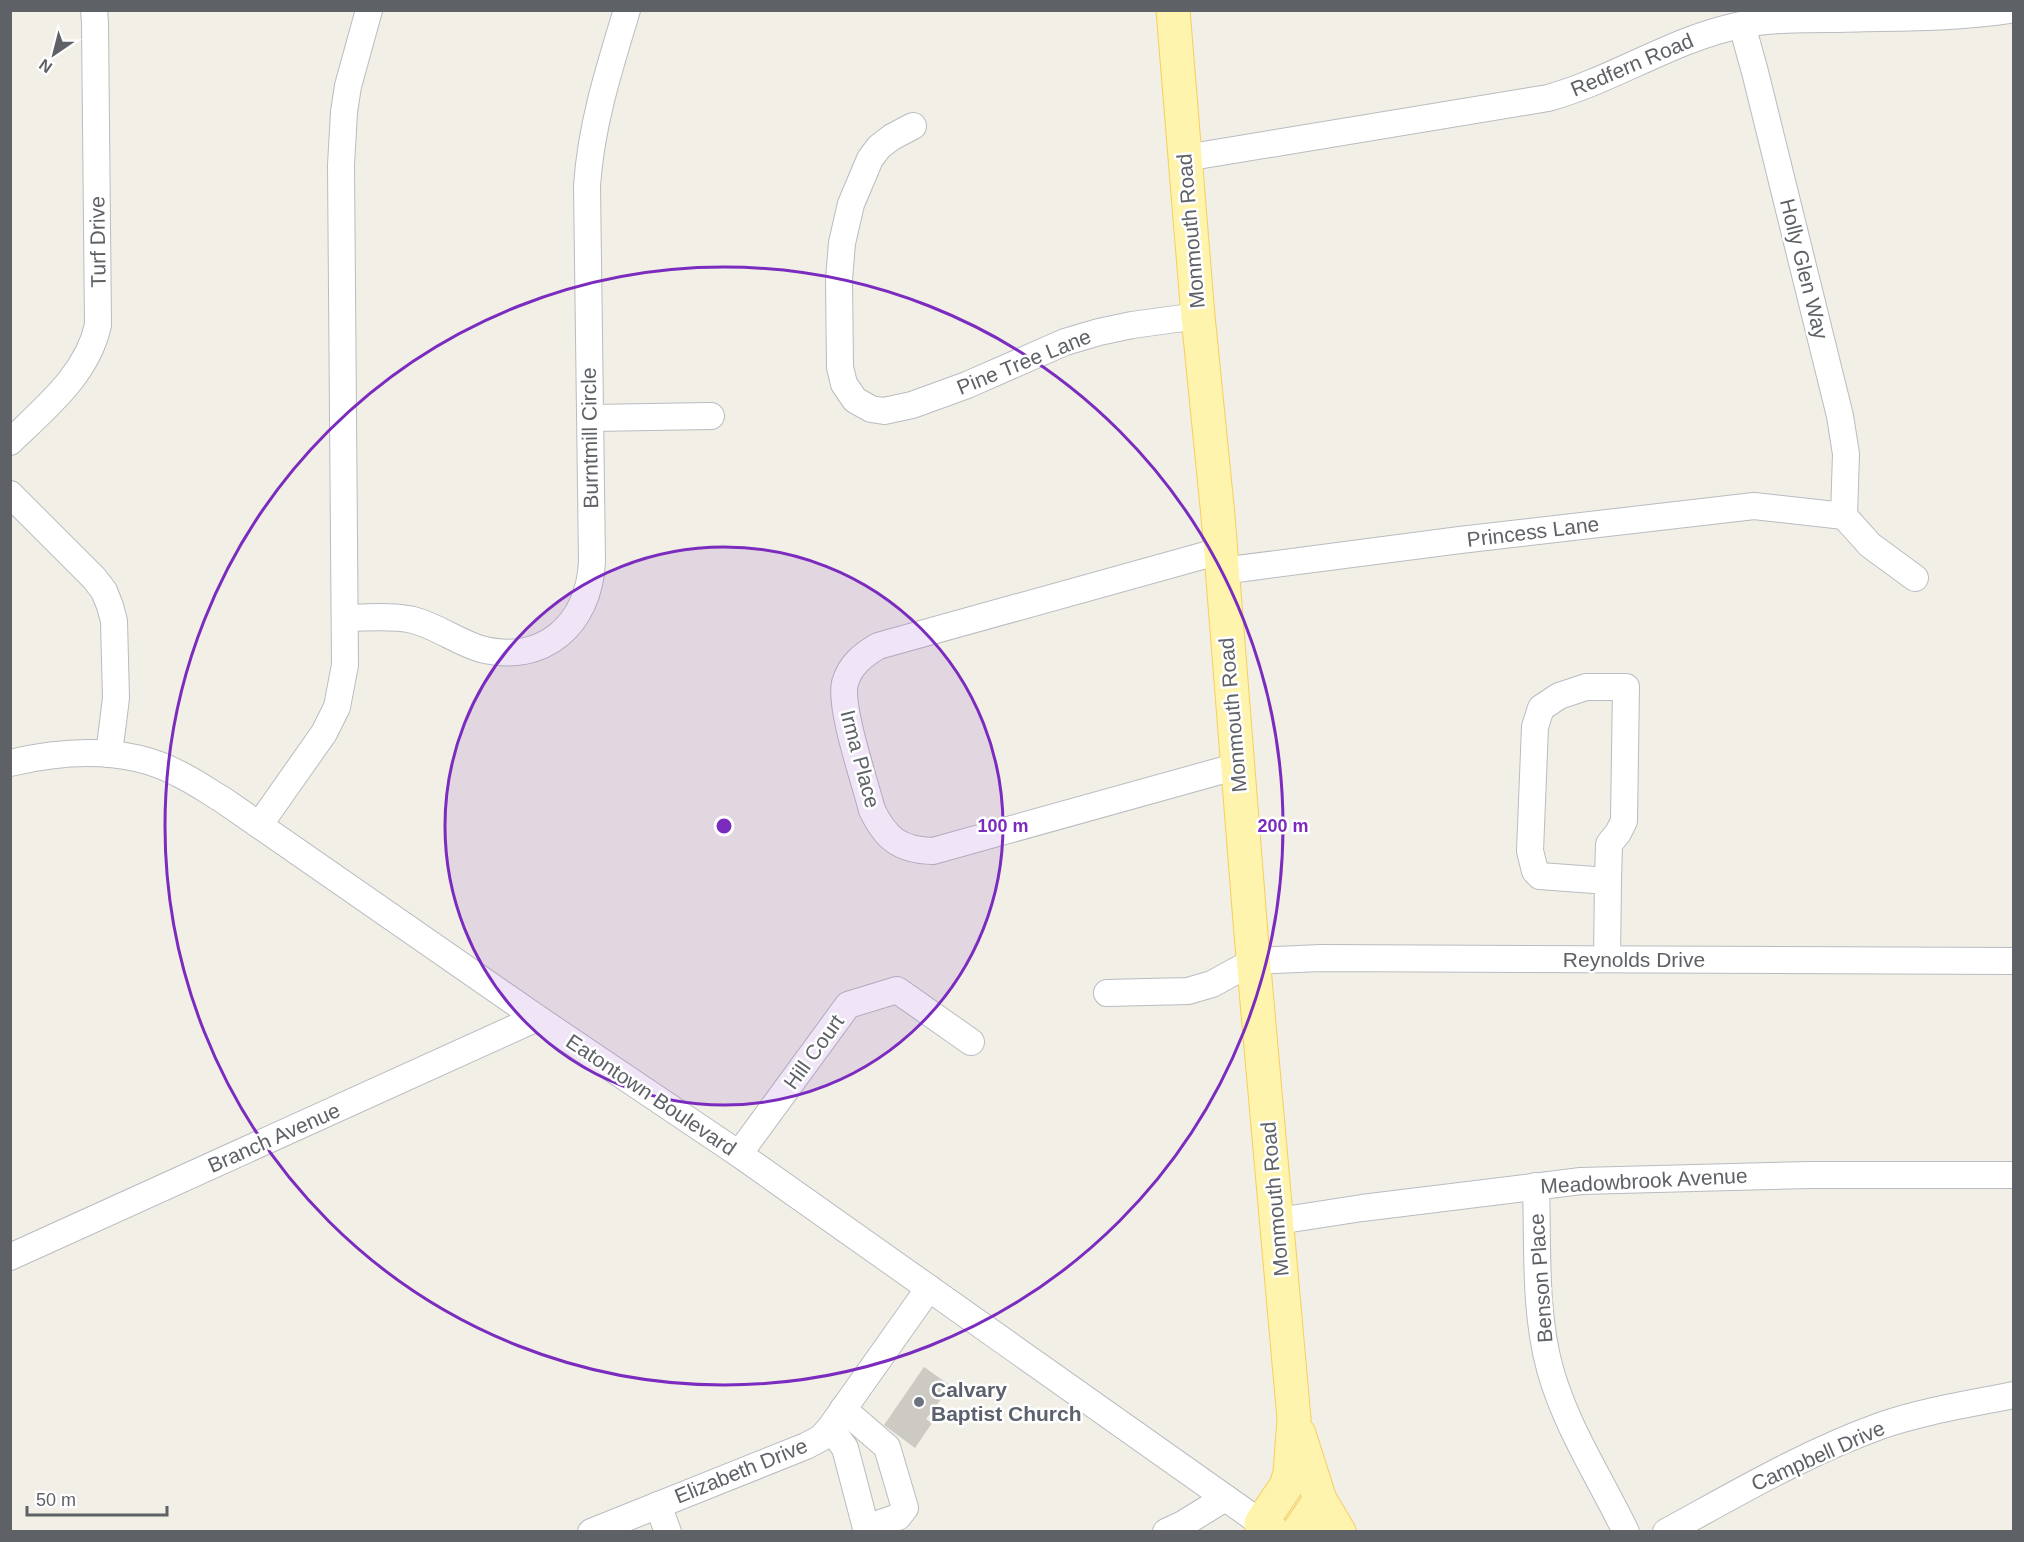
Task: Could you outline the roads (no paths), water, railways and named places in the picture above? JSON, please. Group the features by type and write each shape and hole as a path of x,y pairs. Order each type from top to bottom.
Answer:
{"main road":[{"name":"Monmouth Road","path":"1173,10 1294,1419 1290,1473 1267,1527"},
{"name":"Monmouth Road","path":"1294,1419 1320,1500 1339,1532"},
{"path":"1298,1532 1320,1500"}],"street":[{"name":"Turf Drive","path":"10,442 72,380 87,358 98,325 94,10"},
{"path":"260,824 324,734 337,707 345,664 341,165 348,86 369,10"},
{"name":"Burntmill Circle","path":"345,618 414,620 479,648 500,652 518,652 547,643 561,634 573,622 581,608 592,575 587,186 589,153 598,105 627,10"},
{"name":"Redfern Road","path":"1185,158 1548,98 1598,82 1674,45 1742,25 1793,20 1949,16 2010,10"},
{"name":"Holly Glen Way","path":"1742,25 1840,416 1846,454 1844,516"},
{"name":"Pine Tree Lane","path":"913,126 879,147 870,159 851,204 839,279 840,367 844,384 855,400 871,409 884,411 912,405 967,385 1065,342 1121,327 1198,316"},
{"path":"591,418 711,416"},
{"path":"10,494 94,578 104,591 110,606 114,621 116,698 109,754"},
{"name":"Princess Lane","path":"1221,561 1449,541 1754,506 1844,516"},
{"path":"1844,516 1870,545 1916,578"},
{"name":"Irma Place","path":"1221,561 878,646 857,660 848,674 843,699 872,810 879,825 892,840 916,850 933,851 1238,766"},
{"path":"1607,959 1609,844 1624,821 1626,687 1586,687 1559,696 1541,708 1535,727 1530,851 1535,871 1540,876 1608,881"},
{"name":"Eatontown Boulevard","path":"10,763 68,753 109,754 141,760 177,772 260,824 537,1018 739,1154 1267,1527"},
{"name":"Reynolds Drive","path":"1254,961 1321,958 2013,961"},
{"path":"1107,993 1188,991 1212,984 1254,961"},
{"name":"Hill Court","path":"739,1154 848,1005 897,990 971,1042"},
{"name":"Branch Avenue","path":"10,1257 537,1018"},
{"name":"Meadowbrook Avenue","path":"1278,1221 1362,1208 1581,1181 1811,1175 2013,1175"},
{"name":"Benson Place","path":"1536,1186 1540,1312 1551,1370 1573,1429 1626,1532"},
{"name":"Elizabeth Drive","path":"591,1532 806,1446 820,1438 929,1288"},
{"name":"Campbell Drive","path":"1666,1532 1829,1447 1860,1434 1931,1411 2013,1395"},
{"path":"1166,1532 1225,1498"},
{"path":"658,1505 668,1532"}],"place":[{"name":"Calvary Baptist Church","path":"919,1402"}]}
